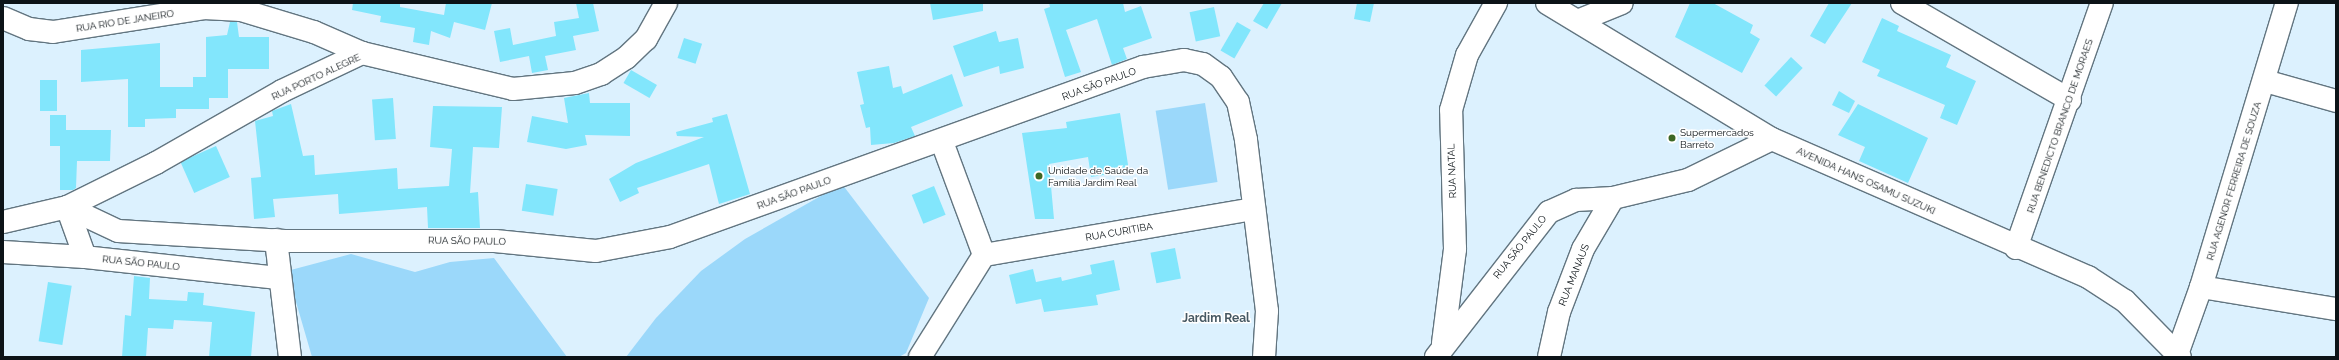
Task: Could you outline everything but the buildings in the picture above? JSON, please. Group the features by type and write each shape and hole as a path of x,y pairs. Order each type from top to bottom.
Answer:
{"street":[{"name":"RUA PORTO ALEGRE","path":"3,222 67,207 156,163 282,91 362,53 513,89 575,83 601,74 626,58 646,39 666,3"},
{"name":"RUA NATAL","path":"1439,352 1455,249 1452,110 1468,55 1496,3"},
{"name":"AVENIDA HANS OSAMU SUZUKI","path":"1547,3 1580,20 1772,140 2016,248 2088,277 2125,301 2178,356"},
{"path":"1580,20 1622,3"},
{"path":"1902,3 2070,100"},
{"name":"RUA BENEDICTO BRANCO DE MORAES","path":"2016,248 2070,100 2102,3"},
{"name":"RUA AGENOR FERREIRA DE SOUZA","path":"2178,356 2201,287 2288,3"},
{"name":"RUA RIO DE JANEIRO","path":"3,18 29,29 53,32 204,8 241,10 314,32 362,53"},
{"name":"RUA SÃO PAULO","path":"67,207 118,231 276,240 495,241 596,251 670,237 942,142 1162,62 1203,64 1221,77 1238,102 1267,311 1263,356"},
{"path":"2265,80 2336,101"},
{"name":"RUA SÃO PAULO","path":"1439,352 1549,212 1576,200 1613,198 1688,180 1772,140"},
{"path":"920,357 984,255 942,142"},
{"name":"RUA MANAUS","path":"1549,357 1559,312 1583,249 1613,198"},
{"path":"67,207 85,257"},
{"name":"RUA CURITIBA","path":"984,255 1254,209"},
{"path":"276,240 279,278 290,357"},
{"name":"RUA SÃO PAULO","path":"3,252 85,257 279,278"},
{"path":"2201,287 2336,309"}],"shaded area":[{"path":"1205,103 1218,182 1168,190 1156,111"},
{"path":"842,184 929,298 906,353 899,357 626,357 656,318 701,271 745,239"},
{"path":"351,254 415,272 450,262 494,258 567,357 312,357 287,271"}],"place":[{"name":"Supermercados Barreto","path":"1672,138"},
{"name":"Unidade de Saúde da Família Jardim Real","path":"1039,176"}],"district":[{"name":"Jardim Real","path":"1216,319"}]}
